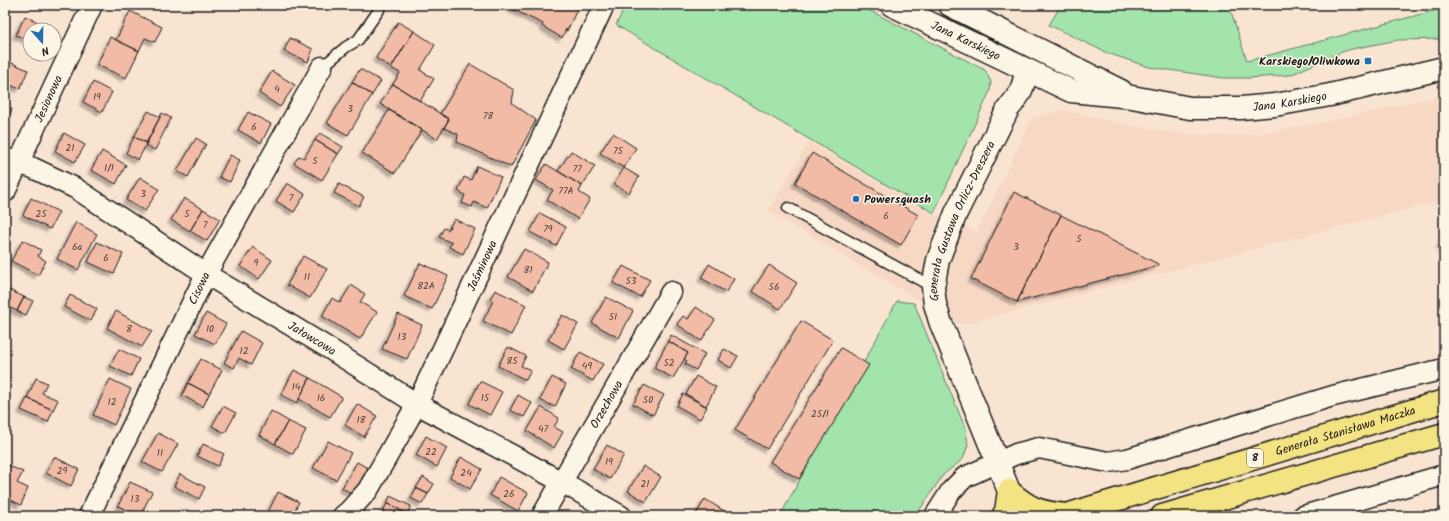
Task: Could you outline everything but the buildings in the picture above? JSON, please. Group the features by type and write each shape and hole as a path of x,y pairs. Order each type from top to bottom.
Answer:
{"highway":[{"name":"Generała Stanisława Maczka","path":"1064,515 1444,401"},
{"path":"1162,516 1444,434"},
{"path":"1009,491 1025,505 1045,513 1064,515"},
{"path":"1003,516 1006,511 1009,491"}],"street":[{"name":"Jesionowa","path":"5,192 12,160 92,5"},
{"name":"Jaśminowa","path":"343,516 368,490 417,404 604,5"},
{"name":"Jana Karskiego","path":"892,5 1071,91 1132,97 1190,108 1241,108 1275,105 1330,95 1444,68"},
{"name":"Jana Karskiego","path":"950,5 1132,97"},
{"name":"Generała Gustawa Orlicz-Dreszera","path":"1009,491 940,321 935,304 933,287 938,260 956,213 1008,109 1020,94 1025,80 1026,70 1038,49"},
{"name":"Cisowa","path":"89,516 206,274 322,67"},
{"name":"Jałowcowa","path":"12,160 54,177 75,188 206,274 417,404 562,482 621,516"},
{"name":"Orzechowa","path":"542,516 671,292"},
{"path":"934,516 951,491 965,477 1016,454 1039,448 1108,462 1127,459 1333,396 1444,369"},
{"path":"1303,516 1444,475"}],"lane":[{"path":"322,67 346,46 358,40 379,10"},
{"path":"788,208 933,287"}],"shaded area":[{"path":"1444,95 1444,200 961,325 768,211 809,142 932,214 977,232 1032,118 1064,110 1135,127 1188,134 1228,136 1257,134 1320,123"}],"green space":[{"path":"626,5 859,5 985,70 991,82 990,91 934,213 616,25"},
{"path":"1061,5 1229,5 1247,61 1444,8 1444,39 1398,40 1352,49 1290,75 1250,78 1223,78 1149,67 1107,53 1049,25"},
{"path":"897,301 914,303 966,430 968,445 963,459 943,475 917,514 912,516 780,516"}],"place":[{"name":"Karskiego/Oliwkowa","path":"1368,61"},
{"name":"Powersquash","path":"856,199"}]}
